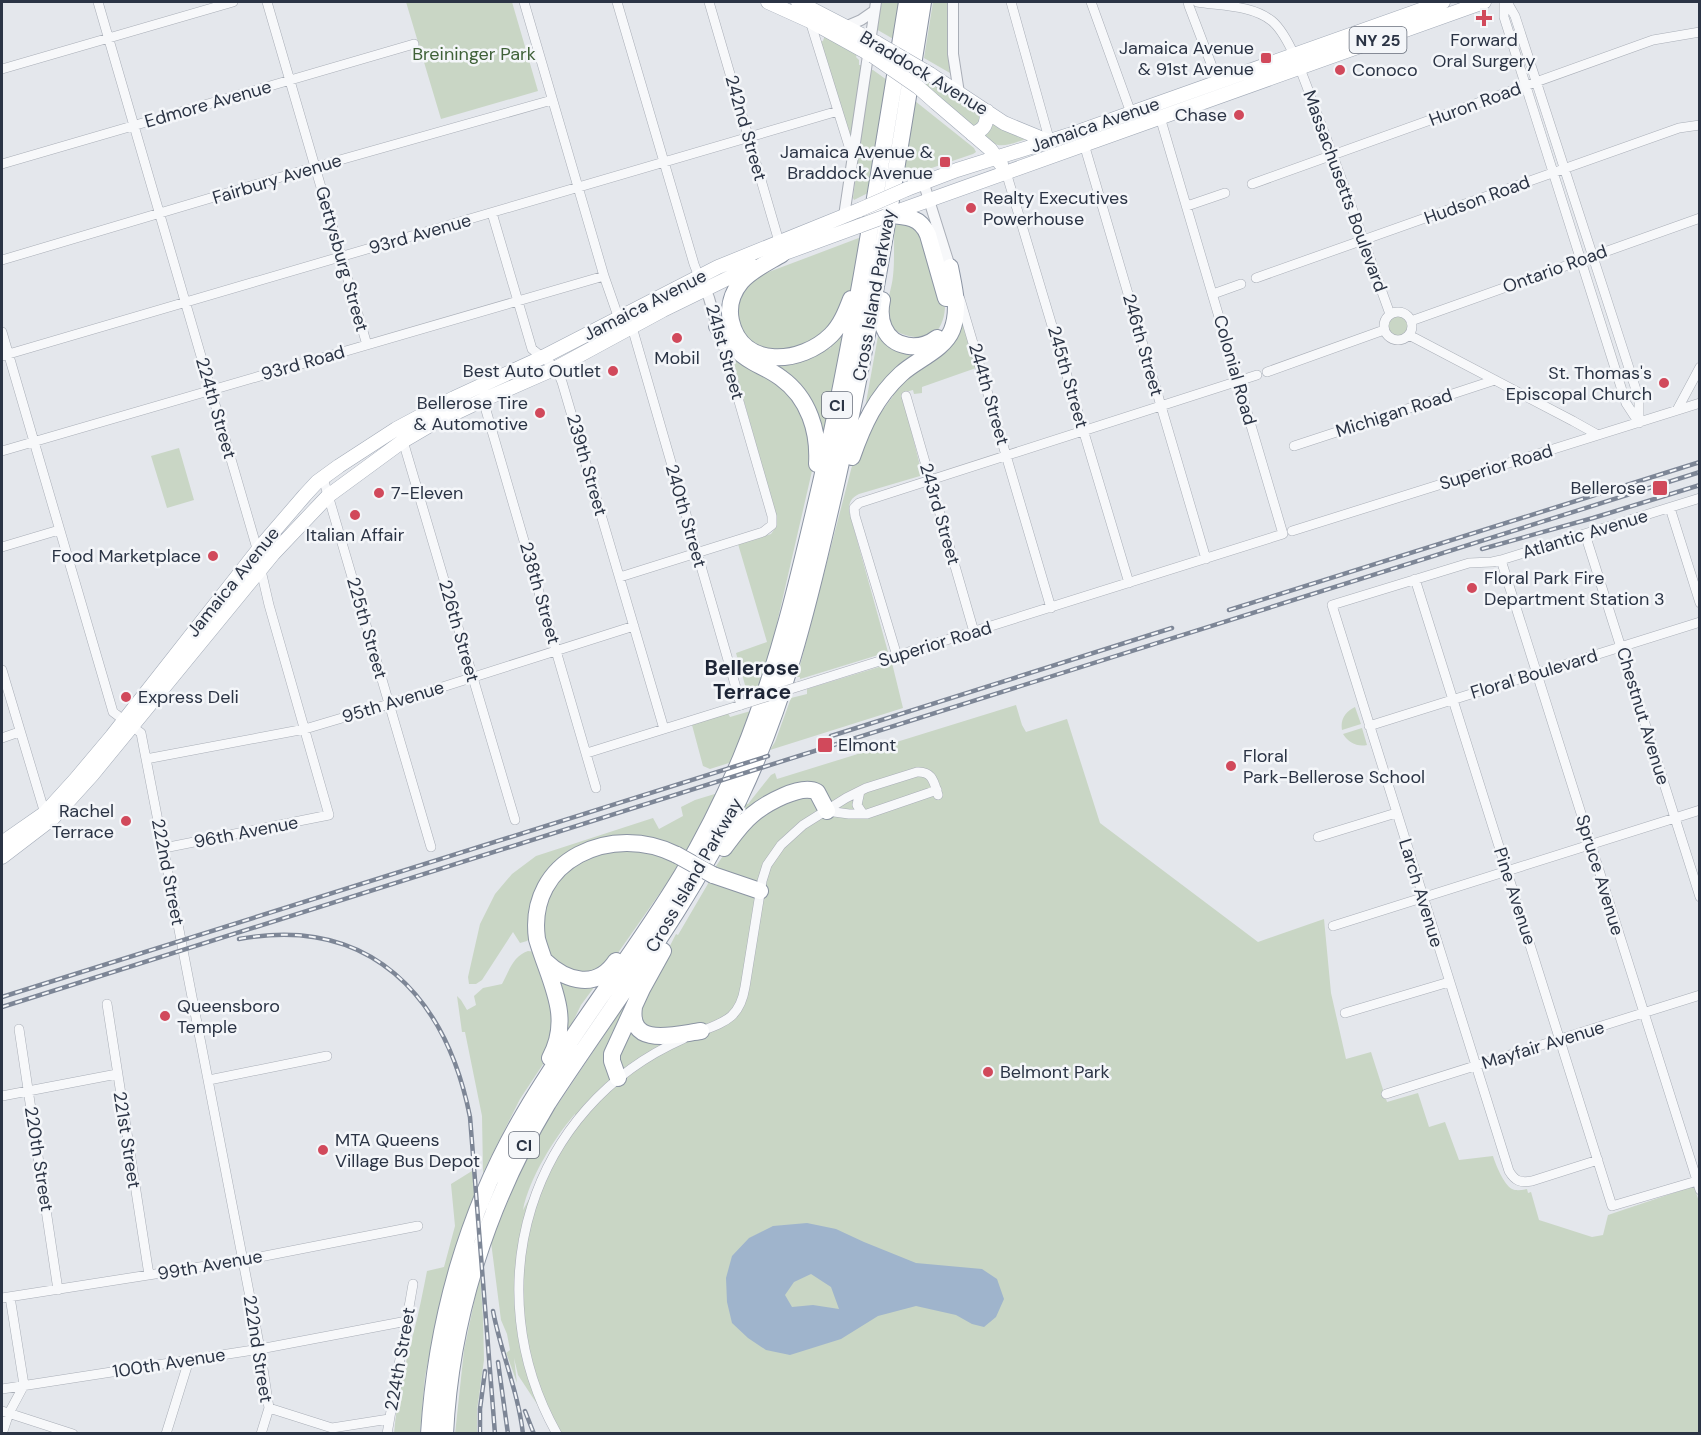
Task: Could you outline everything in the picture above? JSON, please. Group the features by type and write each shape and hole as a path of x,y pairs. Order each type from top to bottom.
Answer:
{"highway":[{"name":"Cross Island Parkway","path":"429,1434 433,1389 444,1322 461,1255 485,1191 525,1111 683,873 725,793 760,708 778,654 807,544 843,377 865,265 907,2"},
{"name":"Cross Island Parkway","path":"445,1434 452,1363 462,1309 478,1254 508,1176 548,1102 689,893 709,869 774,716 800,635 850,428 883,248 923,2"},
{"path":"883,248 881,320 884,330 899,343 915,347 925,345 942,332 947,322 948,307 926,230 916,219 898,213"},
{"path":"781,247 745,278 734,294 730,305 732,324 741,341 750,350 769,357 783,358 806,352 831,335 843,318 865,265"},
{"path":"827,525 863,427 878,400 912,364 939,347 951,333 956,307 950,267"},
{"path":"717,326 728,342 741,354 787,382 799,395 811,418 816,435 817,453 807,544"},
{"path":"709,869 736,832 752,815 783,797 801,790 814,790 820,795 827,811"},
{"path":"525,1111 555,1048 561,1028 560,1010 537,939 537,910 541,895 549,881 567,861 604,845 624,842 653,845 760,891"},
{"path":"618,1077 612,1054 651,972 679,923 689,893"},
{"path":"544,961 568,977 580,980 592,979 605,973 621,954 641,937"},
{"path":"634,1007 633,1019 643,1034 656,1036 701,1031"},
{"path":"422,1434 433,1389"}],"main road":[{"name":"Braddock Avenue","path":"768,2 930,74 1009,125 1050,142"},
{"name":"Braddock Avenue","path":"798,2 847,26 990,149 1006,172"},
{"name":"Jamaica Avenue","path":"781,247 898,213 1043,159 1131,113 1443,2"},
{"name":"NY 25","path":"1299,68 1484,2"},
{"name":"Jamaica Avenue","path":"2,857 92,775 128,723 257,551 305,495 339,466 396,429 473,388 543,357 619,319 923,182 996,157 1050,142 1082,138 1160,117 1299,68"},
{"path":"1160,117 1164,108 1187,97 1194,90"},
{"path":"972,134 980,132 984,127 987,122 987,111"},
{"path":"1043,159 1050,142"},
{"name":"Jamaica Avenue","path":"128,723 260,570 328,496 403,441 432,424 556,368 632,327 702,283"},
{"name":"Jamaica Avenue","path":"2,843 46,818"}],"street":[{"name":"224th Street","path":"98,2 257,551 260,570 329,816"},
{"path":"2,69 233,2"},
{"name":"Gettysburg Street","path":"267,2 367,345"},
{"path":"524,2 604,276 619,319"},
{"name":"241st Street","path":"617,2 694,264 709,298 772,516 772,525 763,532 697,552"},
{"name":"242nd Street","path":"709,2 781,247"},
{"path":"953,2 952,54 959,93"},
{"path":"1011,2 1050,142"},
{"path":"1091,2 1131,113"},
{"path":"1188,2 1218,82"},
{"name":"Massachusetts Boulevard","path":"1197,2 1262,14 1280,30 1299,68 1333,154 1390,314"},
{"path":"1506,2 1515,16 1639,399 1639,423"},
{"path":"1506,2 1504,17 1553,173 1626,402 1639,423"},
{"path":"847,26 865,18 875,6"},
{"path":"844,216 872,47 875,6"},
{"path":"810,21 853,160"},
{"name":"Huron Road","path":"1252,184 1653,40 1700,32"},
{"name":"Edmore Avenue","path":"2,164 414,44"},
{"name":"Fairbury Avenue","path":"2,260 315,167 552,100"},
{"name":"93rd Avenue","path":"5,355 838,111"},
{"name":"Colonial Road","path":"1160,117 1238,381 1288,533"},
{"name":"Hudson Road","path":"1256,278 1680,128 1700,125"},
{"name":"246th Street","path":"1082,138 1206,559"},
{"name":"245th Street","path":"1006,172 1129,583"},
{"name":"244th Street","path":"923,182 1051,608"},
{"path":"1187,206 1225,193"},
{"name":"239th Street","path":"492,213 532,349 556,368 562,382 664,729"},
{"name":"Ontario Road","path":"1411,321 1700,218"},
{"name":"93rd Road","path":"2,451 604,276"},
{"path":"1213,294 1241,284"},
{"name":"Massachusetts Boulevard","path":"1384,330 1384,321 1390,314 1398,311 1406,314 1411,321"},
{"path":"1599,317 1611,313"},
{"path":"1267,372 1384,330 1390,338 1400,340 1409,335 1412,328 1411,321"},
{"name":"240th Street","path":"632,327 741,705"},
{"name":"222nd Street","path":"2,332 5,355 34,442 113,712 141,733 260,1349 269,1407 261,1434"},
{"path":"1409,335 1598,435"},
{"path":"1614,364 1626,360"},
{"path":"1677,411 1700,367"},
{"path":"897,656 855,516 855,505 929,479 1257,375"},
{"name":"Michigan Road","path":"1294,446 1495,380"},
{"name":"243rd Street","path":"906,396 974,632"},
{"name":"238th Street","path":"483,400 596,788"},
{"name":"Superior Road","path":"587,753 1700,403"},
{"name":"226th Street","path":"403,441 515,820"},
{"name":"225th Street","path":"323,478 431,847"},
{"name":"Atlantic Avenue","path":"1332,605 1469,563 1501,560 1700,498"},
{"path":"1670,508 1700,603"},
{"path":"2,547 59,530"},
{"name":"Chestnut Avenue","path":"1586,534 1700,897"},
{"path":"620,577 697,552"},
{"name":"Spruce Avenue","path":"1501,560 1699,1184"},
{"name":"Pine Avenue","path":"1415,579 1612,1206 1699,1184"},
{"name":"Larch Avenue","path":"1332,605 1509,1171 1513,1179 1521,1183 1598,1160"},
{"name":"Floral Boulevard","path":"1369,726 1700,622"},
{"name":"95th Avenue","path":"146,759 304,729 634,626"},
{"path":"2,670 46,818"},
{"path":"2,738 20,732"},
{"path":"556,1434 536,1389 528,1365 521,1330 518,1280 522,1245 540,1183 567,1134 584,1112 618,1077 657,1052 733,1016 742,1002 746,987 760,891 767,865 781,845 795,831 835,804 860,791 921,771 931,776 937,792 898,802 873,813 827,811"},
{"path":"860,791 858,805 862,814"},
{"path":"1333,926 1700,810"},
{"path":"1318,837 1396,813"},
{"name":"96th Avenue","path":"164,848 329,816"},
{"path":"1345,1013 1449,982"},
{"name":"Mayfair Avenue","path":"1386,1094 1700,995"},
{"name":"221st Street","path":"106,1004 149,1275"},
{"name":"220th Street","path":"19,1029 58,1290"},
{"path":"209,1080 327,1056"},
{"path":"2,1096 117,1074"},
{"name":"99th Avenue","path":"6,1298 244,1260 418,1226"},
{"name":"224th Street","path":"387,1434 414,1284"},
{"path":"2,1434 5,1412 24,1385 6,1298"},
{"name":"100th Avenue","path":"2,1389 260,1349 407,1321"},
{"path":"168,1433 189,1360"},
{"path":"269,1407 332,1428 389,1419"},
{"path":"5,1412 73,1434"}],"green space":[{"name":"Breininger Park","path":"406,2 512,2 538,91 441,119"},
{"path":"882,2 901,2 895,40 876,29"},
{"path":"933,2 949,2 950,73 924,58"},
{"path":"825,35 857,54 859,65 862,65 853,144 820,42 823,41"},
{"path":"870,70 887,80 870,192 854,200 853,198"},
{"path":"928,77 985,118 978,128 970,127 922,86"},
{"path":"915,101 974,148 976,152 902,178"},
{"path":"994,123 1027,139 1004,145 994,144 983,137"},
{"path":"901,223 924,234 945,308 941,324 931,338 917,337 897,331 892,327 887,314 893,276 895,225"},
{"path":"864,236 850,294 837,324 791,353 764,352 742,337 735,301 749,283 761,275"},
{"path":"961,315 976,368 922,387 922,393 914,394 913,390 902,393 922,474 859,494 852,499 849,505 888,652 800,679 797,677 853,462 871,426 893,396 892,391"},
{"path":"1398,316 1405,319 1408,326 1405,333 1398,336 1391,333 1388,326 1391,319"},
{"path":"880,325 916,352 865,408"},
{"path":"834,336 843,337 821,456 816,418 776,369 776,362 831,348 828,343"},
{"path":"730,351 796,398 815,458 762,688 755,690 745,685 736,653 767,642 738,544 771,534 776,527 777,520"},
{"path":"179,448 194,500 167,508 151,456"},
{"path":"892,663 903,708 770,750 791,698 807,694 807,689"},
{"name":"Belmont Park","path":"1016,705 1026,732 1067,719 1100,823 1258,942 1324,919 1331,993 1346,1059 1371,1052 1387,1102 1418,1093 1429,1127 1445,1122 1459,1160 1493,1156 1500,1174 1509,1187 1515,1190 1527,1189 1528,1193 1531,1192 1539,1220 1592,1237 1603,1235 1608,1215 1694,1186 1700,1205 1699,1433 556,1433 518,1375 514,1358 517,1383 506,1353 510,1350 501,1320 491,1242 522,1167 548,1119 623,1004 655,975 676,934 678,935 727,850 745,803 748,804 771,775 775,773 777,779","holes":["575,1115 523,1210 543,1159"]},
{"path":"1355,707 1361,724 1342,730 1344,716"},
{"path":"754,710 732,762 710,769 703,766 692,725 728,713 730,717"},
{"path":"1362,728 1367,745 1354,744 1343,734"},
{"path":"718,793 681,863 606,968 592,975 577,975 559,966 549,956 541,928 542,913 553,885 570,865 602,851 641,848 678,861 684,851 672,844 670,846 641,838 613,838 583,847 558,864 541,887 533,915 531,936 527,941 520,943 513,932 482,980 476,984 469,984 468,977 480,924 495,894 512,874 536,856 653,818 659,829 683,816 681,807"},
{"path":"528,951 536,952 557,1016 551,1052 520,1099 483,1173 482,1116 465,1032 462,1032 457,996 467,1010 476,1005 474,996 483,988 502,984 515,960"},
{"path":"554,976 595,986 581,1005 563,1042"},
{"path":"472,1171 475,1201 462,1233 435,1325 425,1377 420,1433 394,1434 402,1382 427,1271 444,1267 455,1226 451,1184"},
{"path":"480,1274 484,1360 477,1410 477,1433 455,1434 464,1350"}],"water":[{"path":"807,1223 836,1229 916,1263 982,1269 997,1279 1004,1299 996,1317 984,1327 972,1324 956,1315 916,1306 878,1316 841,1339 790,1355 766,1350 732,1323 727,1302 726,1278 732,1256 749,1238 773,1226","holes":["811,1274 831,1287 839,1309 813,1305 792,1307 785,1295 794,1282"]}],"railway":[{"path":"1229,610 1700,462"},
{"path":"2,1007 1700,472"},
{"path":"1482,549 1700,485"},
{"path":"831,736 1172,628"},
{"path":"2,997 768,756"},
{"path":"239,939 286,935 327,940 363,953 395,974 421,1001 442,1035 459,1074 470,1117 495,1434"},
{"path":"493,1311 521,1418 523,1434"},
{"path":"498,1362 508,1434"},
{"path":"480,1434 480,1409 485,1371"},
{"path":"525,1411 534,1434"}],"place":[{"name":"Forward Oral Surgery","path":"1484,18"},
{"name":"Jamaica Avenue & 91st Avenue","path":"1266,58"},
{"name":"Conoco","path":"1340,70"},
{"name":"Chase","path":"1239,115"},
{"name":"Jamaica Avenue & Braddock Avenue","path":"945,162"},
{"name":"Realty Executives Powerhouse","path":"971,208"},
{"name":"Mobil","path":"677,338"},
{"name":"Best Auto Outlet","path":"613,371"},
{"name":"St. Thomas's Episcopal Church","path":"1664,383"},
{"name":"Bellerose Tire & Automotive","path":"540,413"},
{"name":"Bellerose","path":"1660,488"},
{"name":"7-Eleven","path":"379,493"},
{"name":"Italian Affair","path":"355,515"},
{"name":"Food Marketplace","path":"213,556"},
{"name":"Floral Park Fire Department Station 3","path":"1472,588"},
{"name":"Express Deli","path":"126,697"},
{"name":"Elmont","path":"825,745"},
{"name":"Floral Park-Bellerose School","path":"1231,766"},
{"name":"Rachel Terrace","path":"126,821"},
{"name":"Queensboro Temple","path":"165,1016"},
{"name":"Belmont Park","path":"988,1072"},
{"name":"MTA Queens Village Bus Depot","path":"323,1150"}],"district":[{"name":"Bellerose Terrace","path":"752,680"}]}
